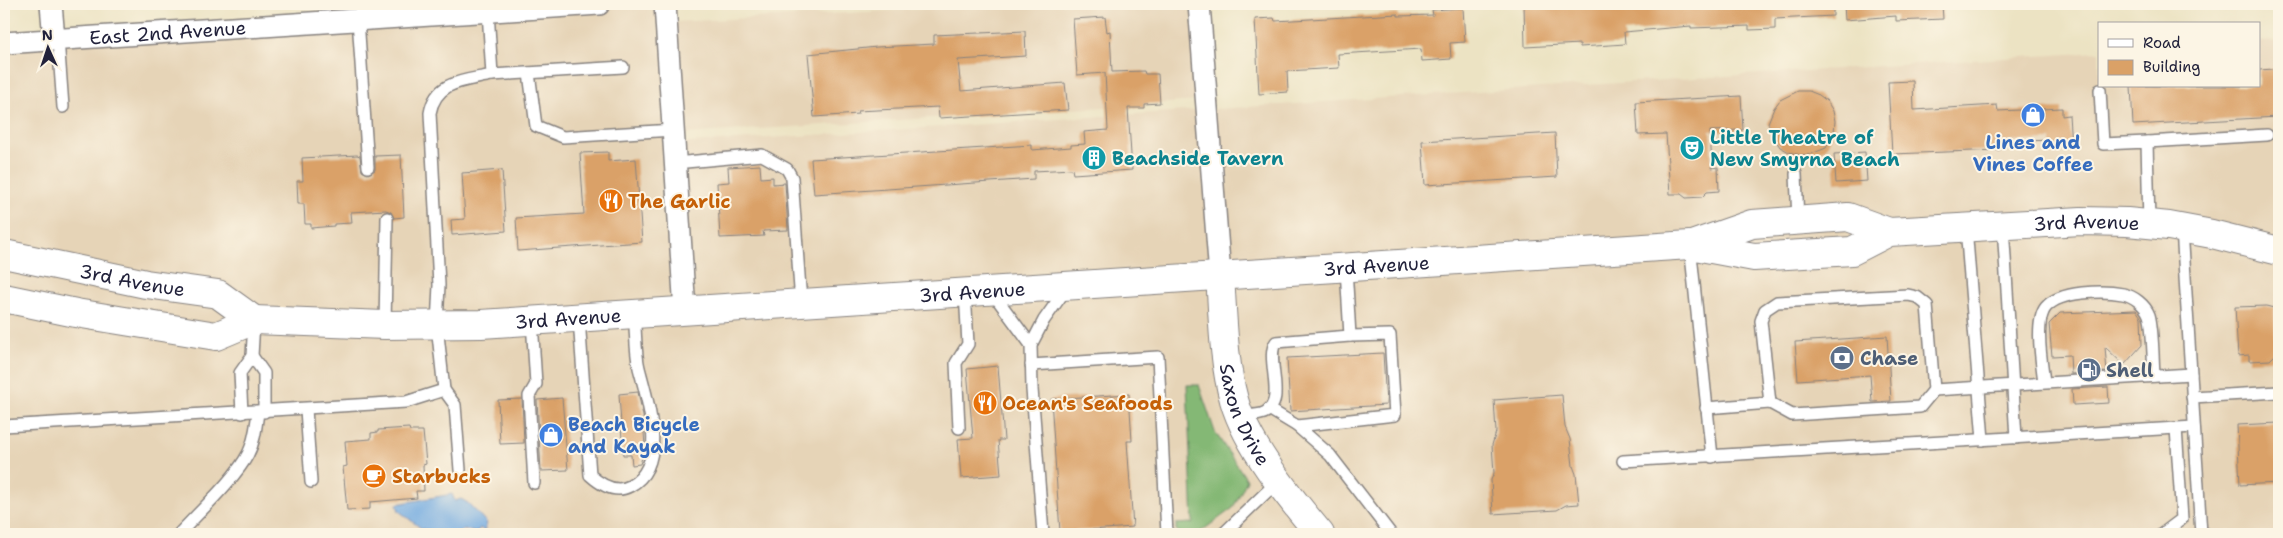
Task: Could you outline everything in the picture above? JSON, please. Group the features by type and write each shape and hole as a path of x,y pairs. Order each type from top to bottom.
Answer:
{"main road":[{"name":"3rd Avenue","path":"1690,245 1752,224 1848,217 1889,232"},
{"name":"3rd Avenue","path":"4,298 216,336 254,320 385,325 532,321 1690,245 1754,257 1852,251 1889,232 2081,221 2150,224 2182,228 2279,251"},
{"name":"3rd Avenue","path":"4,254 146,284 218,294 254,320"},
{"name":"Saxon Drive","path":"1220,276 1226,357 1230,382 1240,416 1278,481 1320,534"}],"street":[{"path":"51,4 56,39"},
{"name":"East 2nd Avenue","path":"4,43 358,12 488,11 599,4"},
{"path":"665,4 685,311"},
{"path":"1200,4 1220,276"}],"lane":[{"path":"488,11 492,75"},
{"path":"358,12 368,167"},
{"path":"56,39 63,107"},
{"path":"460,470 454,405 444,390 437,325 440,284 432,174 430,113 432,101 442,88 454,83 492,75 623,67"},
{"path":"528,72 536,126 563,137 673,130"},
{"path":"2100,90 2103,144 2267,136"},
{"path":"2147,142 2150,224"},
{"path":"675,163 762,155 787,169 792,178 801,303"},
{"path":"1796,174 1798,221"},
{"path":"385,325 387,218"},
{"path":"2003,225 2016,438"},
{"path":"1966,227 1983,440"},
{"path":"2182,228 2201,534"},
{"path":"1690,245 1712,458"},
{"path":"1346,268 1350,336"},
{"path":"1043,534 1031,345 1044,320 1068,286"},
{"path":"959,428 956,363 968,344 965,292"},
{"path":"992,292 1031,345"},
{"path":"2044,382 2039,321 2046,308 2058,299 2076,293 2124,294 2140,302 2149,316 2154,376"},
{"path":"1706,408 1770,403 1792,415 1920,407 1934,390 1927,305 1917,297 1908,295 1777,302 1765,310 1761,320 1770,403"},
{"path":"579,318 590,475 603,487 624,489 638,482 651,465 653,436 646,389 639,367 634,314"},
{"path":"242,413 240,373 252,356 254,320"},
{"path":"532,321 536,384 529,396 534,483"},
{"path":"1240,416 1264,413 1269,409 1275,394 1272,351 1276,342 1390,335 1395,415 1298,426"},
{"path":"179,534 188,529 248,455 261,412 264,373 252,356"},
{"path":"1031,365 1158,357 1167,534"},
{"path":"1934,390 2190,374"},
{"path":"4,426 406,402 444,390"},
{"path":"2192,397 2279,392"},
{"path":"306,409 311,482"},
{"path":"1269,409 1298,426 1330,456 1391,534"},
{"path":"1623,462 2194,427"},
{"path":"2162,534 2182,519 2176,428"},
{"path":"1223,534 1278,481"}],"shaded area":[{"path":"599,4 665,4 674,144 2098,52 2098,88 2260,88 2260,42 2279,41 2279,534 4,534 4,43"},
{"path":"1019,4 1191,4 1198,101 682,134 674,22"}],"green space":[{"path":"1187,385 1199,385 1215,432 1247,480 1233,508 1199,533 1190,535 1176,530 1176,524 1193,523"}],"water":[{"path":"452,494 455,501 461,499 468,503 487,523 484,531 480,528 476,533 464,529 459,534 422,529 399,511 397,504"}],"building":[{"path":"1524,4 1542,4 1543,7 1580,4 1833,4 1833,16 1775,19 1775,29 1749,30 1749,26 1691,28 1691,26 1624,32 1625,44 1580,47 1580,44 1525,47"},
{"path":"1844,4 1942,4 1943,19 1896,21 1896,16 1845,20"},
{"path":"1463,8 1465,42 1450,43 1451,59 1422,61 1421,49 1338,54 1339,68 1287,71 1288,92 1259,94 1255,19 1274,18 1275,21 1398,14 1398,16 1433,15 1432,10"},
{"path":"1105,17 1107,32 1110,31 1112,72 1144,71 1145,74 1158,74 1160,103 1144,104 1144,108 1128,108 1132,170 1073,174 1072,169 1034,171 1034,179 814,194 811,159 1032,145 1032,150 1085,144 1084,132 1108,130 1105,73 1077,75 1073,19"},
{"path":"1025,31 1026,56 958,60 961,91 1065,83 1068,110 939,118 938,107 857,111 858,114 814,117 808,54 877,47 934,44 934,35"},
{"path":"2274,69 2277,117 2133,125 2131,88 2260,88 2260,70"},
{"path":"1913,81 1914,110 1997,105 1998,111 2062,108 2062,116 2069,115 2071,145 2051,146 2051,140 1999,142 2000,150 1892,154 1888,82"},
{"path":"1798,91 1809,91 1819,95 1827,101 1833,111 1835,121 1834,132 1826,148 1811,154 1800,155 1780,147 1768,123 1774,108 1780,100"},
{"name":"Little Theatre of New Smyrna Beach","path":"1741,96 1743,130 1710,131 1712,168 1718,167 1719,191 1707,192 1702,197 1686,198 1681,194 1670,194 1666,134 1638,135 1636,102"},
{"path":"1555,133 1557,177 1425,185 1422,141"},
{"name":"The Garlic","path":"608,152 608,161 636,159 642,242 518,251 516,218 584,214 580,153"},
{"path":"1865,152 1867,181 1836,183 1834,154"},
{"path":"401,155 404,217 394,218 391,212 386,210 351,212 352,223 311,228 311,224 305,224 304,204 298,204 297,181 303,181 302,158 360,156 362,171 368,174 375,170 375,156"},
{"path":"760,165 761,178 773,177 773,184 785,183 788,230 763,231 764,236 720,238 717,183 729,182 728,167"},
{"path":"502,170 506,231 452,235 451,220 465,219 462,173"},
{"path":"2266,306 2274,308 2276,354 2270,360 2249,361 2249,355 2238,356 2235,307"},
{"path":"2136,310 2141,317 2142,345 2124,365 2105,347 2107,372 2071,374 2070,355 2052,356 2049,324 2060,313"},
{"name":"Chase","path":"1887,336 1891,401 1872,402 1870,375 1798,380 1795,342"},
{"path":"1383,353 1386,405 1290,411 1287,358"},
{"name":"Ocean's Seafoods","path":"998,366 1004,440 998,440 1001,475 961,478 958,439 973,438 967,369"},
{"path":"2108,387 2109,403 2073,405 2072,389"},
{"path":"638,392 643,416 645,448 640,464 632,465 631,455 623,455 619,394"},
{"path":"1129,394 1132,441 1127,441 1133,527 1060,532 1051,399"},
{"path":"1562,395 1565,427 1570,439 1579,504 1566,505 1557,510 1493,514 1491,480 1494,473 1492,445 1496,432 1494,400"},
{"name":"Beach Bicycle and Kayak","path":"562,398 568,470 541,471 537,400"},
{"path":"522,399 524,443 500,444 498,400"},
{"path":"2279,423 2278,483 2240,485 2237,425"},
{"path":"409,428 410,431 423,431 426,464 423,465 424,491 416,491 417,498 370,502 370,509 347,510 343,467 347,466 345,441 371,439 371,433 378,432 378,430"}],"place":[{"name":"Lines and Vines Coffee","path":"2033,115"},
{"name":"Little Theatre of New Smyrna Beach","path":"1692,148"},
{"name":"Beachside Tavern","path":"1094,158"},
{"name":"The Garlic","path":"611,201"},
{"name":"Chase","path":"1842,358"},
{"name":"Shell","path":"2089,370"},
{"name":"Ocean's Seafoods","path":"985,403"},
{"name":"Beach Bicycle and Kayak","path":"551,435"},
{"name":"Starbucks","path":"374,476"}]}
